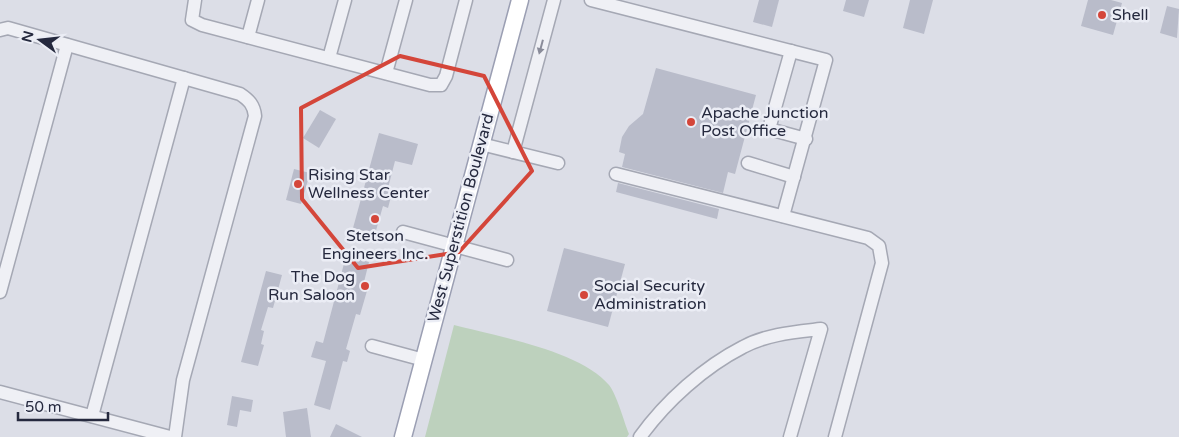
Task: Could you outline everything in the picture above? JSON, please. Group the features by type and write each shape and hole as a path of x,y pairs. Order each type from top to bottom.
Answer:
{"main road":[{"name":"West Superstition Boulevard","path":"403,437 520,0"}],"street":[{"path":"195,0 192,20 202,25 430,85 441,85 446,76 466,0"},
{"path":"248,37 258,0"},
{"path":"329,58 344,0"},
{"path":"386,73 406,0"},
{"path":"513,152 554,0"},
{"path":"590,0 826,60 806,139 783,216"},
{"path":"0,30 8,28 240,94 251,103 255,116 183,380 175,437"},
{"path":"0,292 67,45"},
{"path":"791,51 769,129 806,139"},
{"path":"92,416 184,78"},
{"path":"481,144 558,163"},
{"path":"748,163 794,177"},
{"path":"616,174 868,238 879,246 882,263 835,437"},
{"path":"403,232 507,260"},
{"path":"640,437 671,401 701,375 744,346 783,333 821,329 790,437"},
{"path":"372,346 424,360"},
{"path":"0,392 170,437"}],"highlighted area":[{"path":"400,56 484,76 532,171 459,252 358,268 302,199 301,108"}],"green space":[{"path":"454,325 537,346 579,363 596,373 612,389 629,434 627,437 425,437"}],"building":[{"path":"759,0 779,0 772,27 753,22"},
{"path":"846,0 869,0 864,17 843,11"},
{"path":"910,0 933,0 924,34 903,28"},
{"name":"Shell","path":"1088,0 1111,0 1122,3 1113,35 1081,26"},
{"path":"1167,6 1179,9 1177,38 1160,33"},
{"name":"Apache Junction Post Office","path":"656,68 756,95 735,174 728,172 723,193 622,167 625,154 619,152 622,137 629,126 643,114"},
{"path":"320,110 336,119 319,148 303,138"},
{"path":"379,133 418,144 412,165 395,161 388,188 393,189 388,208 383,206 375,234 353,228"},
{"name":"Rising Star Wellness Center","path":"294,169 310,173 301,204 286,200"},
{"path":"618,183 719,209 717,219 616,192"},
{"name":"Social Security Administration","path":"564,248 625,264 608,327 547,311"},
{"path":"346,256 369,262 364,282 369,284 360,315 356,314 346,349 350,351 347,362 343,361 330,410 314,405 326,361 311,357 316,341 323,343"},
{"path":"266,271 282,275 273,308 268,307 261,330 264,331 261,344 264,345 258,366 241,362"},
{"path":"232,396 253,400 251,412 240,410 237,427 227,425"},
{"path":"307,408 311,437 286,437 283,412"},
{"path":"336,424 362,437 330,437"}],"place":[{"name":"Shell","path":"1102,15"},
{"name":"Apache Junction Post Office","path":"691,122"},
{"name":"Rising Star Wellness Center","path":"298,184"},
{"name":"Stetson Engineers Inc.","path":"375,219"},
{"name":"The Dog Run Saloon","path":"365,286"},
{"name":"Social Security Administration","path":"584,295"}]}
